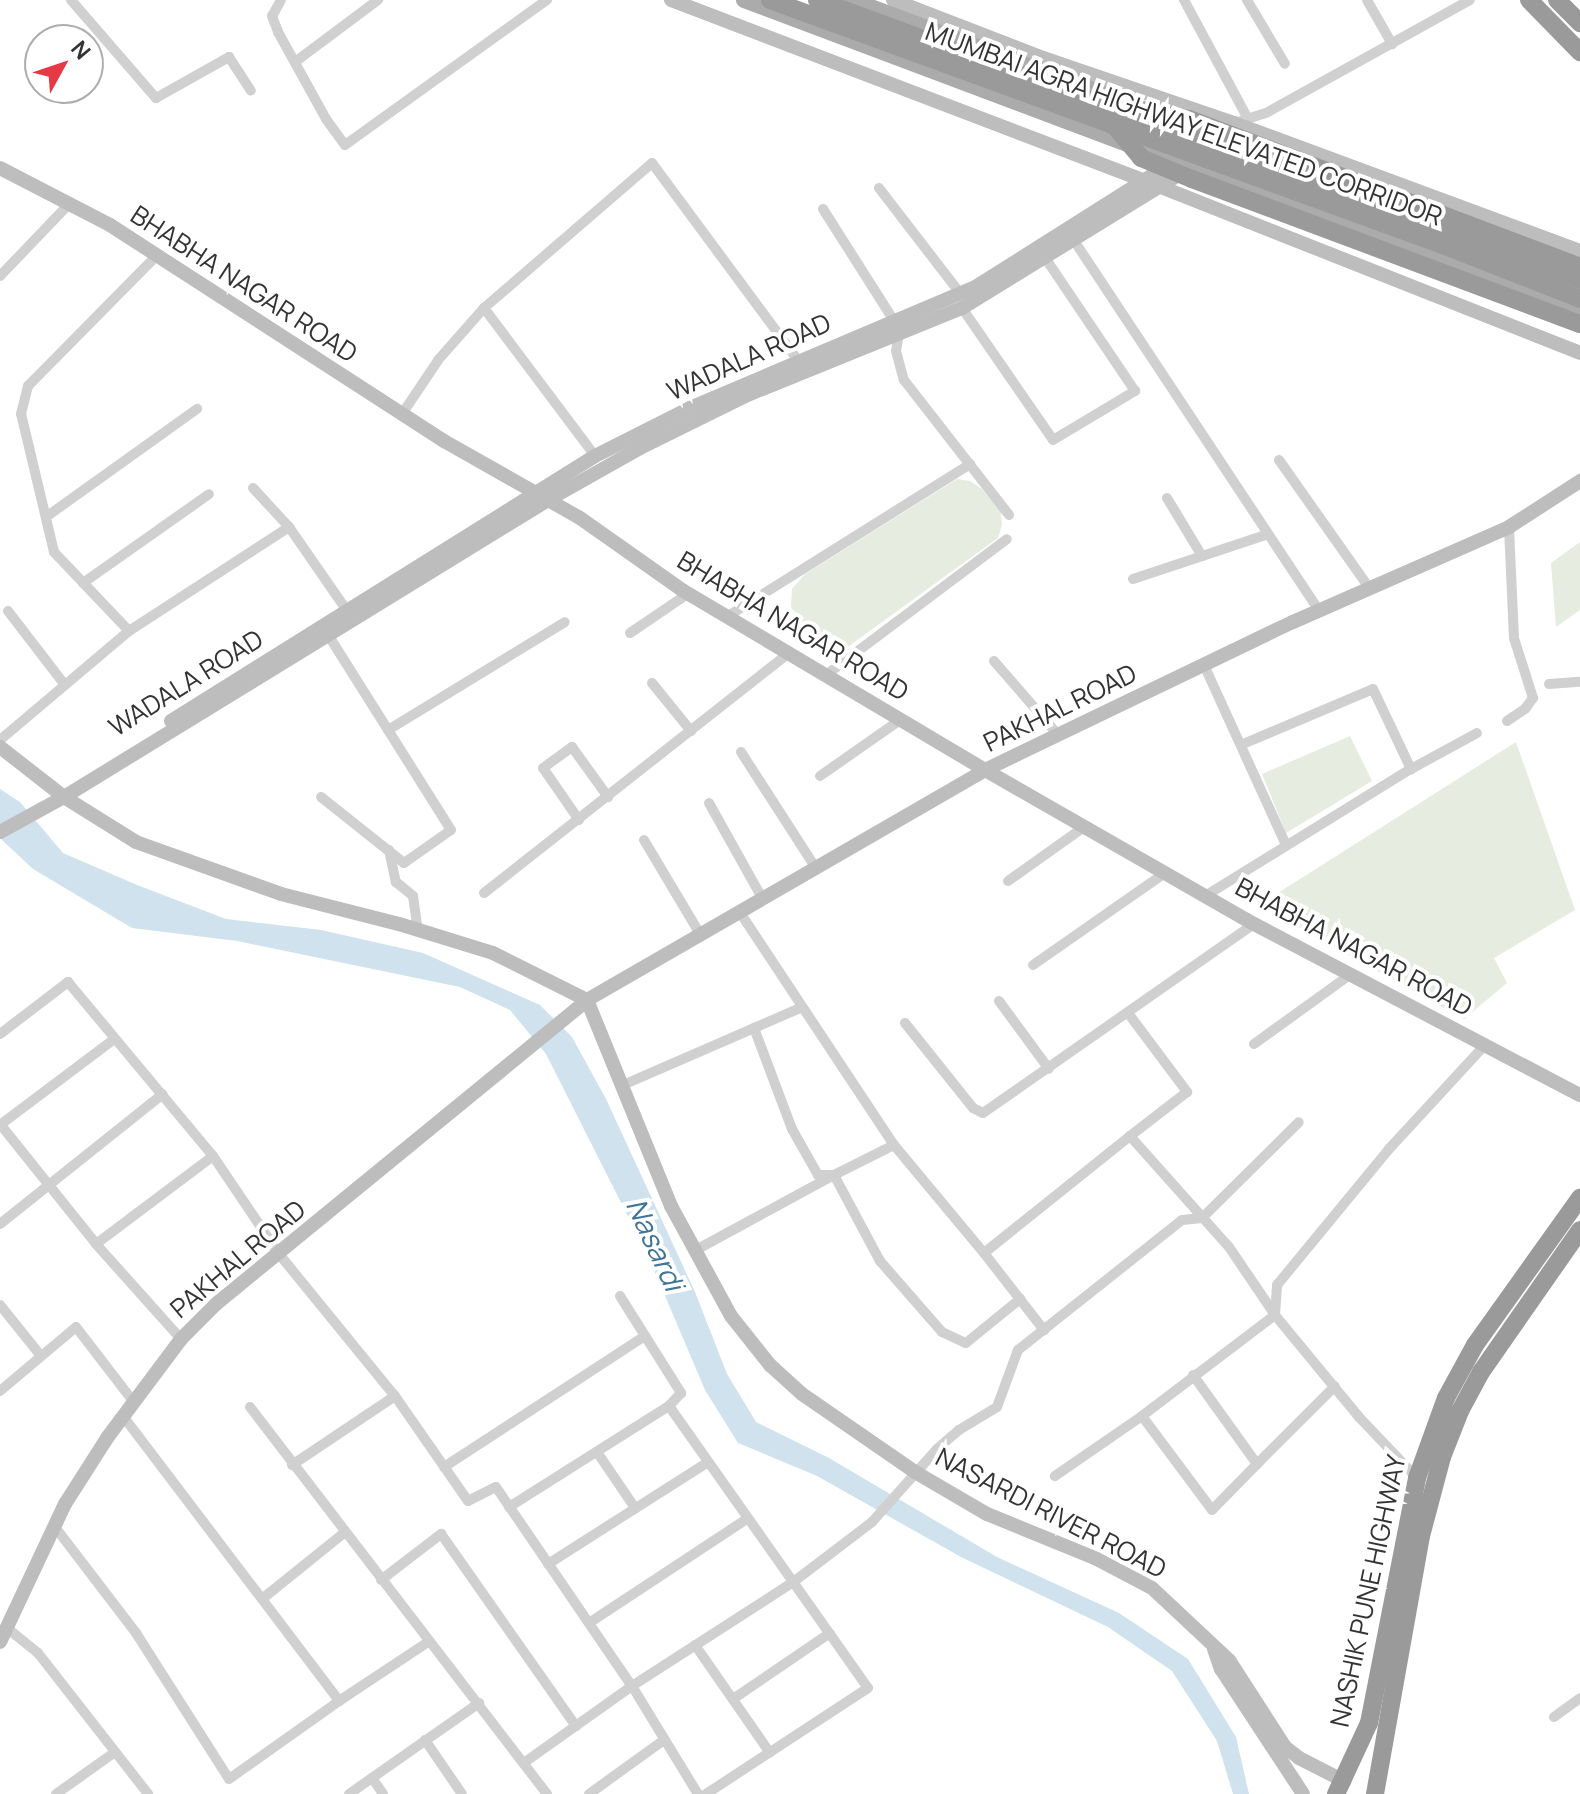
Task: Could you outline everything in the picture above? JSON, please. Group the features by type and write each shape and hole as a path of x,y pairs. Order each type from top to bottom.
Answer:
{"highway":[{"name":"MUMBAI AGRA HIGHWAY ELEVATED CORRIDOR","path":"770,0 1580,280"},
{"name":"MUMBAI AGRA HIGHWAY ELEVATED CORRIDOR","path":"817,0 1580,299"},
{"path":"1529,0 1580,52"},
{"path":"1557,0 1580,23"},
{"path":"1117,118 1189,119 1580,267"},
{"path":"1117,118 1141,158 1580,324"},
{"name":"NASHIK PUNE HIGHWAY","path":"1340,1787 1364,1738 1374,1704 1400,1551 1417,1478 1446,1398 1475,1345 1580,1198"},
{"path":"1375,1794 1421,1536 1433,1488 1460,1411 1481,1372 1580,1230"}],"main road":[{"path":"744,0 1580,314"},
{"path":"852,0 1580,274"}],"street":[{"path":"71,0 156,98 229,57 251,91"},
{"path":"281,0 272,16 326,119 345,145 547,0"},
{"path":"295,62 378,0"},
{"path":"671,0 1161,187 1580,353"},
{"path":"893,0 1043,58 1243,124 1580,251"},
{"path":"1184,0 1243,124"},
{"path":"1247,0 1285,64"},
{"path":"1367,0 1392,44"},
{"path":"1243,124 1470,0"},
{"name":"WADALA ROAD","path":"897,328 959,292 977,286 1174,161 1243,124"},
{"name":"WADALA ROAD","path":"541,497 595,456 650,427 897,328 962,308 1075,242 1191,168 1221,138"},
{"path":"402,414 439,359 484,308 652,163 803,366"},
{"name":"BHABHA NAGAR ROAD","path":"0,168 110,225 155,257 402,414 580,518 689,593 985,770 1254,924 1580,1095"},
{"path":"879,188 959,292"},
{"path":"0,276 68,205"},
{"path":"823,209 897,328 896,351 904,380 1009,515"},
{"path":"1075,242 1319,611"},
{"path":"129,631 54,552 21,414 28,386 155,257"},
{"path":"962,308 1053,440 1135,391 1046,259"},
{"path":"484,308 595,456"},
{"name":"WADALA ROAD","path":"56,797 541,497 803,366"},
{"path":"46,517 197,409"},
{"path":"1279,460 1370,589"},
{"path":"728,616 970,464"},
{"name":"PAKHAL ROAD","path":"3,1635 55,1527 133,1401 181,1339 216,1304 582,1004 985,770 1319,611 1509,527 1580,481"},
{"path":"253,488 289,527 350,615"},
{"path":"83,583 209,494"},
{"path":"1167,498 1202,556"},
{"path":"0,740 129,631 289,527"},
{"path":"1507,721 1525,709 1533,698 1514,638 1509,527"},
{"path":"1133,579 1268,534"},
{"path":"826,675 1007,539"},
{"path":"630,633 689,593"},
{"path":"8,611 65,685"},
{"name":"WADALA ROAD","path":"56,797 328,635 350,615"},
{"path":"388,730 565,622"},
{"path":"321,797 404,863 451,830 328,635"},
{"path":"484,893 789,653"},
{"path":"994,661 1058,735"},
{"path":"1204,665 1243,744 1286,845"},
{"path":"1549,684 1580,682"},
{"path":"652,683 691,731"},
{"path":"1243,744 1373,689 1411,769"},
{"path":"820,776 900,720"},
{"path":"1205,896 1411,769 1477,733"},
{"path":"0,747 56,797 136,842 281,894 493,953 582,1004"},
{"path":"579,820 543,768 572,747 608,797"},
{"path":"741,752 815,867"},
{"path":"0,832 56,797"},
{"path":"709,803 762,898"},
{"path":"1008,881 1084,827"},
{"path":"644,840 700,934"},
{"path":"389,850 396,882 413,896 418,930"},
{"path":"1033,965 1165,873"},
{"path":"739,911 800,1008 894,1145 1044,1330"},
{"path":"905,1023 973,1108 983,1113 1254,924"},
{"path":"1254,1044 1351,974"},
{"path":"0,1034 68,982 113,1040 163,1094 213,1156 279,1254 395,1396 468,1501 496,1487 632,1686 698,1794"},
{"path":"999,1001 1049,1069"},
{"name":"NASARDI RIVER ROAD","path":"582,1004 623,1085 671,1206 694,1251 731,1316 770,1365 802,1394 911,1478 1137,1578 1167,1599 1229,1660 1285,1747 1340,1787"},
{"path":"623,1085 800,1008"},
{"path":"984,1253 1187,1092 1128,1013"},
{"path":"754,1028 792,1129 818,1175 834,1175"},
{"path":"113,1040 0,1125 96,1244 181,1339"},
{"path":"1055,1476 1142,1416 1275,1315 1277,1285 1389,1149 1486,1044"},
{"path":"0,1224 163,1094"},
{"path":"525,1762 632,1686 792,1583 872,1522 959,1430 997,1407 1018,1350 1182,1220 1202,1218 1299,1122"},
{"path":"1130,1136 1229,1247 1275,1315 1359,1417 1417,1478 1433,1488"},
{"path":"694,1251 894,1145"},
{"path":"96,1244 213,1156"},
{"path":"834,1175 880,1261 942,1332 966,1343 1020,1299"},
{"path":"509,1507 669,1406 681,1393 620,1296"},
{"path":"0,1305 41,1356"},
{"path":"0,1391 76,1327 133,1401"},
{"path":"444,1467 645,1336"},
{"path":"1193,1375 1257,1464"},
{"path":"1142,1416 1212,1510 1335,1386"},
{"path":"292,1465 395,1396"},
{"path":"669,1406 868,1688 706,1794"},
{"path":"250,1407 547,1794"},
{"path":"123,1416 339,1701"},
{"path":"597,1452 635,1508"},
{"path":"548,1564 708,1462"},
{"path":"589,1623 747,1519"},
{"path":"55,1527 136,1633 229,1779 428,1642"},
{"path":"262,1599 344,1533"},
{"path":"381,1580 441,1534 576,1726"},
{"path":"733,1699 830,1633"},
{"path":"3,1635 38,1653 148,1794"},
{"path":"1211,1641 1221,1669 1303,1794"},
{"path":"695,1645 770,1753"},
{"path":"1554,1717 1580,1698"},
{"path":"349,1794 479,1703"},
{"path":"425,1740 462,1794"},
{"path":"589,1794 664,1740"},
{"path":"56,1794 115,1752"},
{"path":"372,1778 383,1794"}],"shaded area":[{"path":"957,479 970,481 982,489 1001,512 1002,525 998,538 849,646 831,649 808,637 796,624 791,606 792,589 805,574"},
{"path":"1580,542 1580,610 1556,627 1551,563"},
{"path":"1350,736 1372,781 1286,833 1262,774"},
{"path":"1516,742 1575,910 1494,958 1507,983 1464,1019 1259,905"}],"water":[{"name":"Nasardi","path":"0,789 20,802 63,853 137,885 226,919 321,930 423,953 540,1005 572,1037 606,1099 695,1292 727,1374 756,1422 829,1458 997,1557 1119,1613 1188,1659 1236,1737 1249,1794 1233,1794 1217,1741 1172,1671 1108,1627 961,1557 817,1476 738,1443 705,1390 649,1258 546,1054 510,1010 460,987 237,941 132,928 33,869 0,838"}]}
